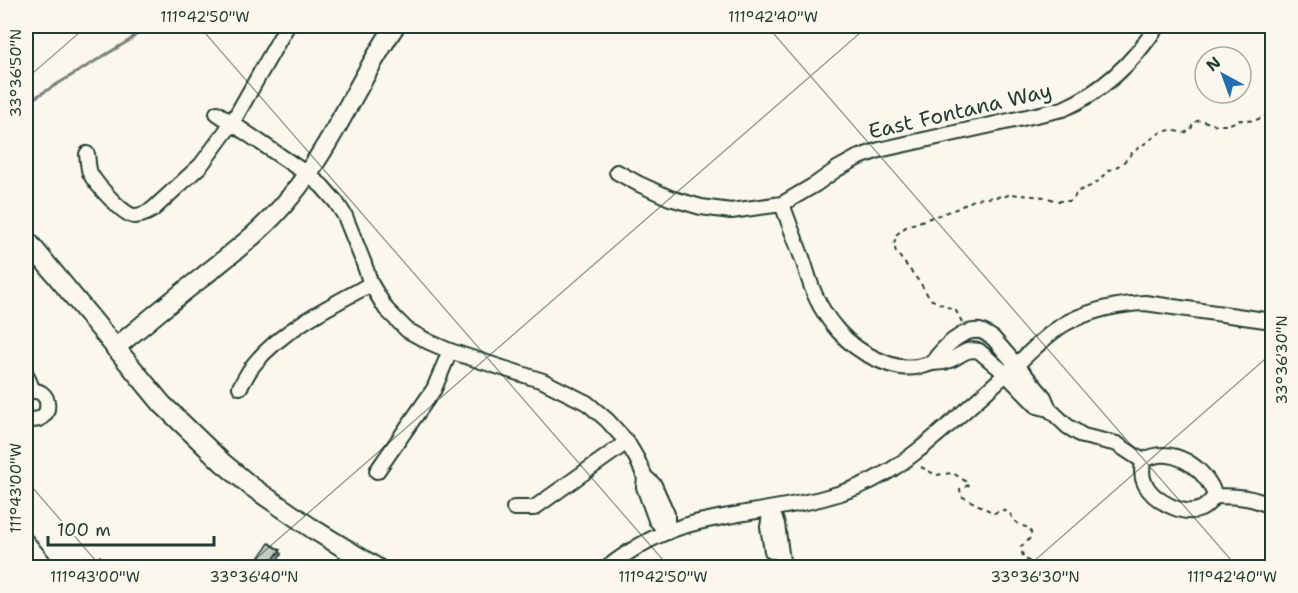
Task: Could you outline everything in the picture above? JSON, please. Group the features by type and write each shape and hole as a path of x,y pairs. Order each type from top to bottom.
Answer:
{"main road":[{"path":"115,348 263,227 291,196 320,156 395,26"},
{"path":"26,239 162,404 223,463 252,487 313,529 377,567"}],"street":[{"path":"87,154 90,173 123,212 134,216 152,210 201,165 232,123 287,26"},
{"name":"East Fontana Way","path":"617,172 670,198 701,207 731,211 782,204 837,169 879,150 1063,109 1079,102 1097,91 1135,57 1157,26"},
{"path":"217,114 307,174 336,202 345,216 371,284 386,309 407,330 450,351 543,381 587,403 607,420 627,442 645,477 654,485 667,514 667,532"},
{"path":"782,204 816,296 843,337 863,353 889,366 910,368 947,361 973,349 1010,370"},
{"path":"240,387 254,364 280,339 318,312 371,284"},
{"path":"607,567 641,544 690,524 846,492 885,474 945,429 1042,341 1068,322 1103,309 1145,303 1272,321"},
{"path":"932,363 941,350 969,332 982,331 993,338 1010,370 1037,406 1049,410 1083,436 1117,444 1143,461"},
{"path":"969,332 973,349"},
{"path":"376,471 434,389 450,351"},
{"path":"26,374 29,392 38,391 46,397 48,407 40,419 26,418"},
{"path":"514,508 534,508 627,442"},
{"path":"1143,461 1154,456 1166,455 1189,462 1205,476 1215,496"},
{"path":"1143,461 1142,473 1147,488 1159,499 1173,507 1185,511 1197,510 1209,504 1215,496"},
{"path":"1215,496 1246,498 1272,507"},
{"path":"771,508 768,527 775,567"},
{"path":"771,508 777,524 783,567"},
{"path":"26,541 48,567"}],"path":[{"path":"1272,35 1272,41"},
{"path":"969,332 956,311 930,299 896,252 894,245 896,235 908,226 976,199 1010,194 1070,201 1076,192 1093,185 1106,172 1122,164 1133,152 1161,132 1171,130 1184,133 1191,130 1193,123 1200,120 1216,125 1227,125 1240,120 1254,121 1269,114 1272,110"},
{"path":"921,467 936,475 953,473 969,485 960,489 960,495 994,513 1003,510 1010,513 1013,520 1029,528 1032,535 1021,546 1023,557 1031,563 1045,567"}],"building":[{"path":"269,543 280,550 270,564 260,557"},
{"path":"100,556 107,565 86,567"}],"waterway":[{"path":"26,103 130,40 146,26"}]}
